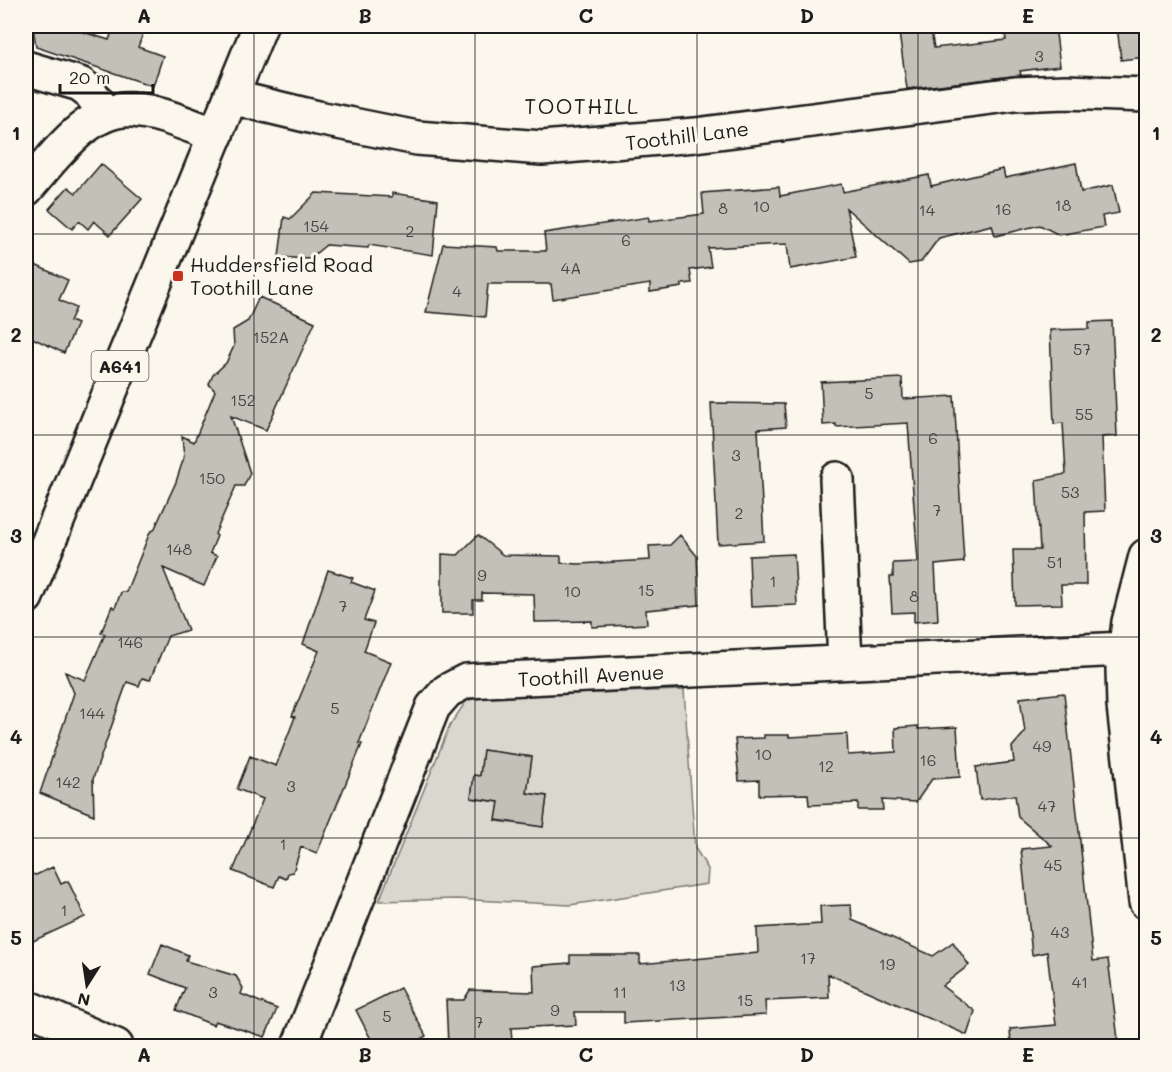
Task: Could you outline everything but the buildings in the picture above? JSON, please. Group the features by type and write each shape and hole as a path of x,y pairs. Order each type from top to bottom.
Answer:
{"street":[{"name":"A641","path":"26,597 260,26"},
{"path":"26,68 80,84 89,91 106,114"},
{"name":"Toothill Lane","path":"231,97 417,138 542,148 695,135 1015,94 1066,92 1146,95"},
{"path":"26,189 81,130 106,114 133,110 216,135"},
{"path":"837,479 845,662"},
{"path":"1146,556 1124,650 1124,706 1140,792 1146,903"},
{"name":"Toothill Avenue","path":"299,1047 433,707 453,686 466,681 1124,650"},
{"path":"26,1007 116,1047"}],"shaded area":[{"path":"684,690 695,848 708,869 707,884 570,905 456,899 379,901 450,725 467,700 500,696","holes":["483,750 532,757 527,793 547,796 543,827 496,821 499,802 471,798 474,775 480,776"]}],"place":[{"name":"Huddersfield Road Toothill Lane","path":"178,276"}],"district":[{"name":"TOOTHILL","path":"582,105"}]}
